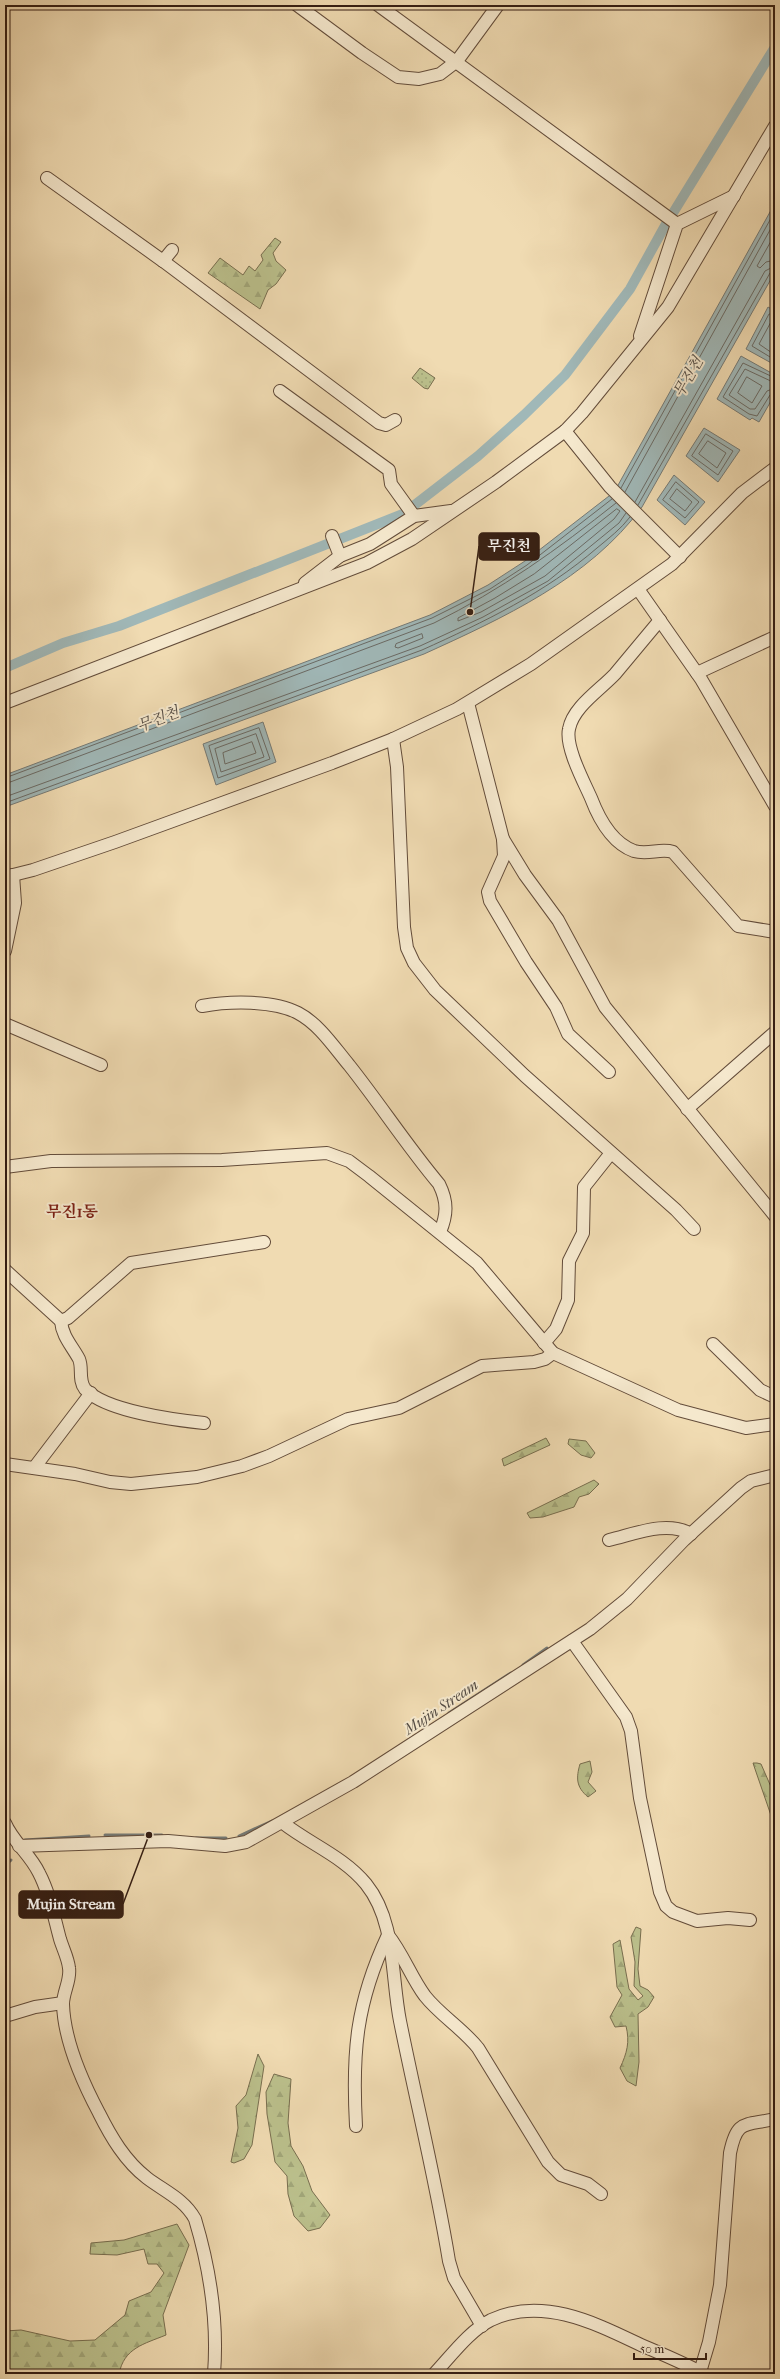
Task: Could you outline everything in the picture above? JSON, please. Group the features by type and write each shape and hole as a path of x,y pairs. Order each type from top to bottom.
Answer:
{"street":[{"path":"297,5 362,53 398,77 419,79 440,74 457,61 498,5"},
{"path":"378,5 457,61 468,72 677,224"},
{"path":"5,703 367,563 412,539 454,511 565,431 606,384 639,341 668,307 775,126"},
{"path":"47,178 163,261 379,423 386,425 395,420"},
{"path":"639,341 677,224 734,196"},
{"path":"163,261 172,250"},
{"path":"280,391 390,470 390,484 411,511"},
{"path":"565,431 610,487 680,558"},
{"path":"5,951 15,903 9,876 116,842 393,739 468,703 532,664 638,590 680,558 742,493 775,468"},
{"path":"295,591 339,553 370,544 411,511 454,511"},
{"path":"332,536 339,553"},
{"path":"638,590 697,672 775,806"},
{"path":"660,620 573,720 569,730 569,741 597,814 612,835 634,851 645,853 668,850 673,852 738,926 775,932"},
{"path":"697,672 775,637"},
{"path":"468,703 503,839 504,856 488,892 490,901 526,962 556,1007 568,1034 609,1072"},
{"path":"393,739 397,767 404,927 407,948 414,963 435,990 611,1153 676,1210 694,1229"},
{"path":"503,839 525,875 558,920 605,1007 687,1110 775,1216"},
{"path":"202,1006 219,1003 283,1006 298,1013 313,1024 368,1090 439,1184 443,1192 447,1213 440,1232"},
{"path":"5,1024 101,1065"},
{"path":"687,1110 775,1032"},
{"path":"5,1167 51,1161 222,1160 327,1153 348,1161 478,1263 553,1353 678,1410 746,1428 775,1424"},
{"path":"544,1343 556,1329 568,1300 569,1261 583,1233 584,1187 611,1153"},
{"path":"61,1321 68,1318 131,1263 264,1242"},
{"path":"5,1270 61,1321 68,1343 80,1361 80,1374 84,1388 90,1393 106,1402 146,1415 204,1423"},
{"path":"713,1344 760,1390 775,1397"},
{"path":"5,1464 110,1482 131,1484 197,1477 242,1466 269,1456 348,1419 399,1408 482,1366 545,1360 553,1353"},
{"path":"34,1468 81,1409 90,1393"},
{"path":"19,1846 160,1841 226,1846 246,1842 283,1823 353,1782 590,1629 627,1599 691,1534 751,1481 775,1475"},
{"path":"609,1540 666,1527 681,1528 691,1534"},
{"path":"572,1641 605,1686 628,1724 640,1798 660,1892 666,1906 673,1912 697,1921 728,1918 750,1920"},
{"path":"5,1823 9,1834 39,1873 52,1906 70,1969 63,2003 64,2018 76,2059 98,2111 113,2141 128,2161 147,2178 179,2200 191,2211 195,2219 210,2279 213,2304 214,2374"},
{"path":"283,1823 354,1871 366,1885 376,1901 388,1935 399,2015 449,2261 454,2278 482,2326"},
{"path":"356,2126 353,2072 360,2015 369,1982 388,1935"},
{"path":"388,1935 401,1951 425,1996 468,2036 478,2048 548,2162 561,2175 588,2184 601,2194"},
{"path":"5,2016 35,2007 63,2003"},
{"path":"434,2374 482,2326 491,2320 513,2313 563,2313 585,2319 702,2373 720,2285 730,2153 734,2135 738,2129 745,2125 775,2119"}],"green space":[{"path":"275,238 281,242 273,253 276,261 286,270 276,284 268,290 260,309 208,273 220,258 243,275 249,266 255,271 263,260 261,255"},
{"path":"420,368 435,378 428,389 424,388 412,378"},
{"path":"546,1438 550,1445 504,1466 502,1459"},
{"path":"569,1439 586,1441 595,1453 591,1458 581,1455 568,1444"},
{"path":"594,1480 599,1484 589,1494 579,1497 574,1507 543,1517 530,1518 527,1513"},
{"path":"590,1761 592,1772 588,1782 596,1791 588,1797 579,1786 578,1774 580,1764"},
{"path":"753,1763 761,1764 775,1796 775,1827"},
{"path":"636,1927 641,1929 638,1969 640,1986 648,1990 654,1997 648,2007 638,2014 639,2062 636,2086 627,2081 620,2068 627,2047 628,2037 626,2026 615,2027 610,2017 622,1995 617,1987 613,1944 620,1940 629,1989 638,2000 643,1996 634,1986 635,1962 631,1937"},
{"path":"258,2054 264,2066 252,2145 244,2159 234,2163 231,2162 238,2128 236,2106 246,2095"},
{"path":"274,2074 291,2079 288,2123 291,2146 303,2166 312,2191 330,2215 320,2228 308,2231 294,2216 288,2194 287,2176 275,2162 267,2114 266,2092"},
{"path":"177,2224 189,2245 163,2315 166,2335 136,2348 125,2358 119,2374 5,2374 5,2331 21,2330 70,2341 95,2340 125,2315 129,2301 151,2292 164,2273 157,2264 148,2264 144,2249 117,2255 90,2254 91,2243 124,2240"}],"water":[{"path":"775,203 775,272 642,507 621,533 571,576 514,611 424,654 5,807 5,775 430,615 488,585 525,561 609,496 617,487"},
{"path":"768,307 775,311 775,365 746,349"},
{"path":"741,356 775,375 775,394 759,422 752,418 750,420 717,399"},
{"path":"704,428 740,450 718,482 686,456"},
{"path":"674,475 705,502 685,525 657,500"},
{"path":"263,722 276,762 216,785 203,744"}],"waterway":[{"path":"673,213 775,47"},
{"path":"5,668 63,643 119,626 403,514 478,456 524,415 565,375 630,289 666,224"},
{"name":"Mujin Stream","path":"523,1665 547,1648"},
{"name":"Mujin Stream","path":"449,1713 511,1673"},
{"name":"Mujin Stream","path":"239,1836 272,1821"},
{"name":"Mujin Stream","path":"105,1835 162,1835"},
{"name":"Mujin Stream","path":"25,1840 89,1836"},
{"name":"Mujin Stream","path":"196,1838 226,1838"},
{"name":"Mujin Stream","path":"5,1865 11,1860"}],"place":[{"name":"무진천","path":"470,612"},
{"name":"Mujin Stream","path":"149,1835"}],"district":[{"name":"무진1동","path":"72,1211"}]}
